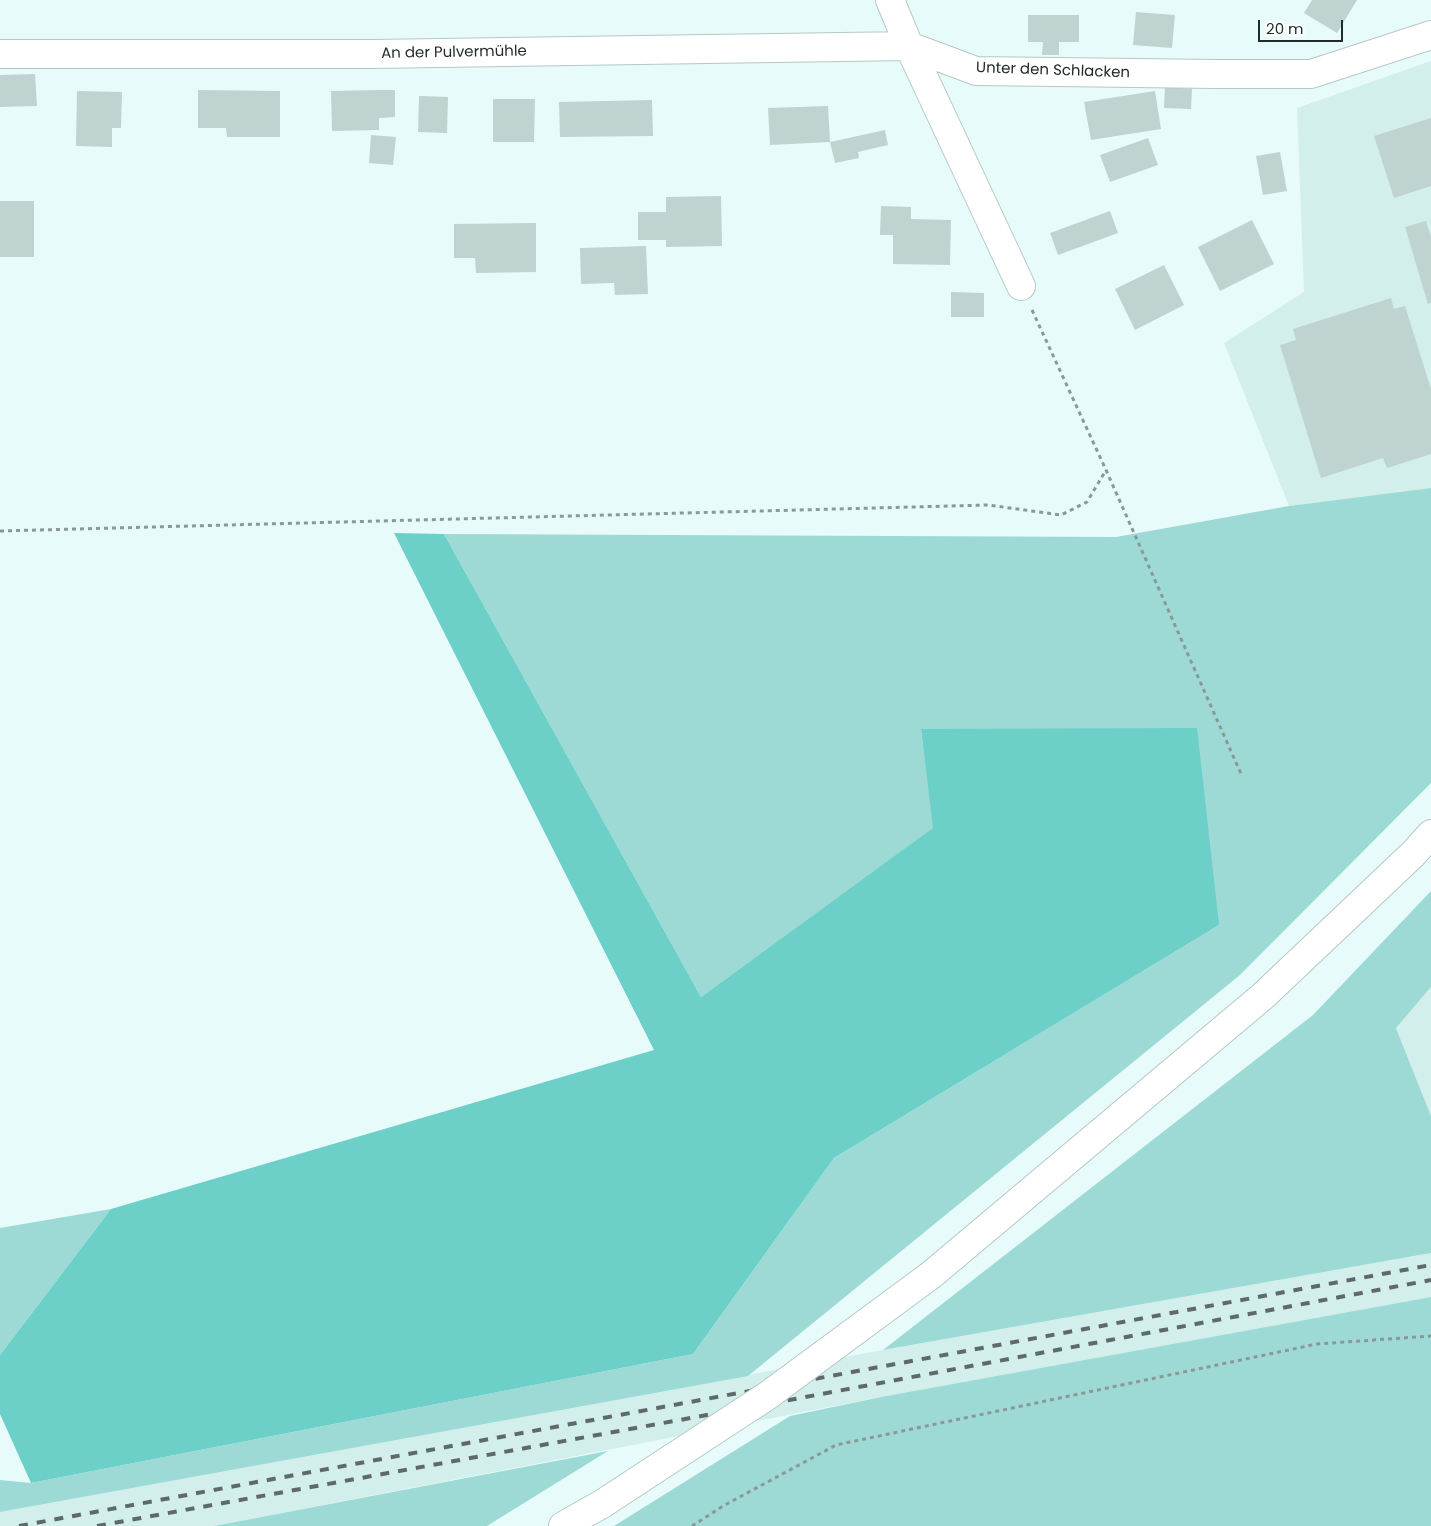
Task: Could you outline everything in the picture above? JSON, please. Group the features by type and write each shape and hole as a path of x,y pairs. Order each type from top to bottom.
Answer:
{"main road":[{"path":"890,0 909,46 1021,286"},
{"name":"Unter den Schlacken","path":"909,46 976,72 1312,74 1431,35"},
{"name":"An der Pulvermühle","path":"0,54 372,54 909,46"},
{"path":"563,1526 602,1504 767,1396 931,1275 1263,996 1413,854 1431,834"}],"path":[{"path":"1021,286 1106,470 1242,776"},
{"path":"0,531 988,506 1061,515 1087,502 1106,470"},
{"path":"692,1526 722,1506 836,1445 1317,1344 1431,1336"}],"shaded area":[{"path":"1431,61 1431,488 1289,506 1224,343 1304,292 1297,108"},
{"path":"1431,488 1431,783 1240,975 748,1376 0,1512 0,1480 31,1483 693,1354 834,1158 1219,925 921,730 934,828 701,997 444,534 1116,537 1289,506"},
{"path":"394,533 444,534 701,997 933,828 921,729 1197,728 1219,925 834,1158 693,1354 31,1483 0,1414 0,1355 111,1209 654,1050"},
{"path":"1431,891 1431,987 1396,1028 1431,1116 1431,1253 883,1350 1313,1015"},
{"path":"1431,987 1431,1116 1396,1028"},
{"path":"111,1209 0,1355 0,1228"},
{"path":"1431,1253 1431,1297 881,1397 214,1526 0,1526 0,1512 883,1350"},
{"path":"1431,1297 1431,1526 614,1526 790,1416 881,1397"},
{"path":"608,1451 487,1526 214,1526"}],"building":[{"path":"1312,0 1357,0 1337,33 1304,13"},
{"path":"1136,12 1175,15 1172,48 1133,45"},
{"path":"1028,15 1079,15 1079,42 1059,42 1059,55 1042,55 1043,42 1028,42"},
{"path":"35,74 37,106 0,107 0,75"},
{"path":"1165,87 1192,89 1191,109 1164,108"},
{"path":"198,90 280,91 280,137 227,137 226,128 198,128"},
{"path":"395,90 395,117 379,118 379,130 332,131 331,91"},
{"path":"77,91 122,92 121,128 112,128 112,147 76,146"},
{"path":"1155,91 1161,129 1091,140 1084,102"},
{"path":"419,96 448,97 447,133 418,132"},
{"path":"493,99 535,99 534,142 493,142"},
{"path":"652,100 653,136 560,137 559,102"},
{"path":"828,106 830,142 770,145 768,108"},
{"path":"1431,118 1431,186 1394,198 1374,136"},
{"path":"885,130 888,145 858,152 859,158 835,163 830,142"},
{"path":"371,135 396,137 393,165 369,163"},
{"path":"1148,138 1158,165 1110,182 1100,155"},
{"path":"1280,152 1287,191 1263,195 1256,156"},
{"path":"721,196 722,246 666,247 666,240 638,240 638,212 666,212 666,197"},
{"path":"0,201 34,201 34,257 0,257"},
{"path":"881,206 911,207 911,219 951,220 950,265 893,264 893,235 880,235"},
{"path":"1110,211 1118,233 1058,255 1050,233"},
{"path":"1252,220 1274,264 1220,291 1198,247"},
{"path":"1426,221 1431,237 1431,303 1428,304 1405,227"},
{"path":"536,223 536,272 476,273 475,258 454,258 454,224"},
{"path":"646,246 648,294 615,295 614,283 581,284 580,248"},
{"path":"1164,265 1184,305 1135,330 1115,289"},
{"path":"951,292 984,293 984,317 951,317"},
{"path":"1391,298 1394,309 1405,306 1431,389 1431,454 1387,468 1383,458 1321,478 1280,345 1296,340 1293,329"}],"railway":[{"path":"19,1526 1431,1265"},
{"path":"97,1526 784,1401 1431,1280"}]}
